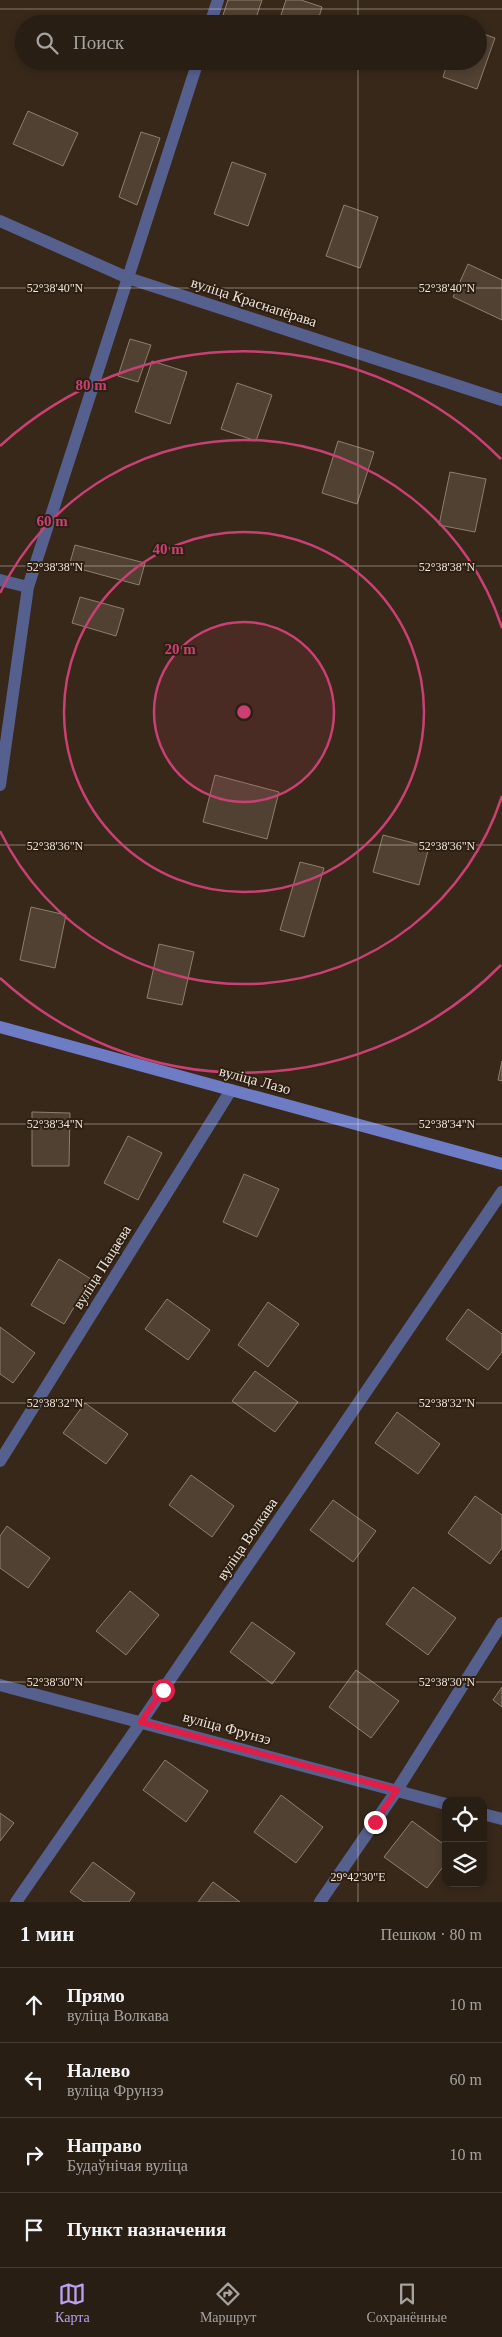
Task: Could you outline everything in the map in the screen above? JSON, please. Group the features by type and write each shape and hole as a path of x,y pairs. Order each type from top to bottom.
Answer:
{"main road":[{"name":"вуліца Лазо","path":"0,1027 502,1164"}],"street":[{"path":"213,15 218,0"},
{"path":"0,785 28,587 195,70"},
{"name":"вуліца Краснапёрава","path":"0,221 128,278 502,400"},
{"path":"0,580 28,587"},
{"name":"вуліца Пацаева","path":"0,1460 231,1090"},
{"name":"вуліца Волкава","path":"16,1902 502,1192"},
{"path":"320,1902 397,1790 502,1623"},
{"name":"вуліца Фрунзэ","path":"0,1685 442,1803"},
{"path":"487,1815 502,1819"}],"building":[{"path":"228,0 262,0 257,15 223,15"},
{"path":"286,0 301,0 322,7 320,15 281,15"},
{"path":"487,35 495,38 487,61"},
{"path":"445,70 484,70 477,89 443,77"},
{"path":"28,111 78,133 63,166 13,144"},
{"path":"141,132 160,138 137,205 119,197"},
{"path":"232,162 266,174 248,226 214,214"},
{"path":"344,205 378,217 360,268 326,256"},
{"path":"468,264 502,280 502,320 453,297"},
{"path":"130,339 151,345 138,382 118,376"},
{"path":"152,361 187,372 170,424 135,412"},
{"path":"237,383 272,395 256,441 221,429"},
{"path":"338,441 374,452 357,504 322,493"},
{"path":"450,472 486,479 475,532 439,525"},
{"path":"75,545 145,563 139,585 69,566"},
{"path":"80,597 124,609 116,636 72,623"},
{"path":"215,775 279,792 267,839 203,822"},
{"path":"383,835 429,847 419,885 373,872"},
{"path":"300,862 324,868 304,937 280,930"},
{"path":"31,907 66,915 55,968 20,960"},
{"path":"159,944 194,952 182,1005 147,998"},
{"path":"502,1061 502,1081 498,1080"},
{"path":"32,1112 70,1113 69,1166 32,1166"},
{"path":"128,1136 162,1153 138,1200 104,1183"},
{"path":"244,1174 279,1189 257,1237 223,1222"},
{"path":"59,1259 91,1279 64,1324 31,1305"},
{"path":"167,1299 210,1330 188,1360 145,1329"},
{"path":"268,1302 299,1324 268,1367 238,1345"},
{"path":"468,1309 502,1334 502,1352 488,1370 446,1339"},
{"path":"0,1327 35,1353 13,1383 0,1374"},
{"path":"255,1371 298,1402 275,1432 232,1401"},
{"path":"85,1403 128,1434 106,1464 63,1433"},
{"path":"397,1412 440,1444 418,1474 375,1443"},
{"path":"191,1475 234,1506 212,1537 169,1505"},
{"path":"475,1496 502,1515 502,1548 490,1564 448,1533"},
{"path":"333,1500 376,1531 353,1562 310,1530"},
{"path":"7,1526 50,1558 28,1588 0,1568 0,1536"},
{"path":"413,1587 456,1618 428,1655 386,1624"},
{"path":"130,1591 159,1615 126,1655 96,1631"},
{"path":"252,1622 295,1653 272,1684 230,1652"},
{"path":"356,1670 399,1701 371,1738 329,1707"},
{"path":"502,1687 502,1707 493,1700"},
{"path":"165,1760 208,1791 186,1822 143,1790"},
{"path":"281,1795 323,1827 296,1863 254,1832"},
{"path":"0,1813 14,1823 0,1841"},
{"path":"412,1821 442,1843 442,1868 427,1888 384,1857"},
{"path":"93,1862 135,1893 129,1902 84,1902 70,1892"},
{"path":"213,1882 240,1902 198,1902"}],"route":[{"path":"163,1690 141,1722 397,1790 375,1822"}]}
